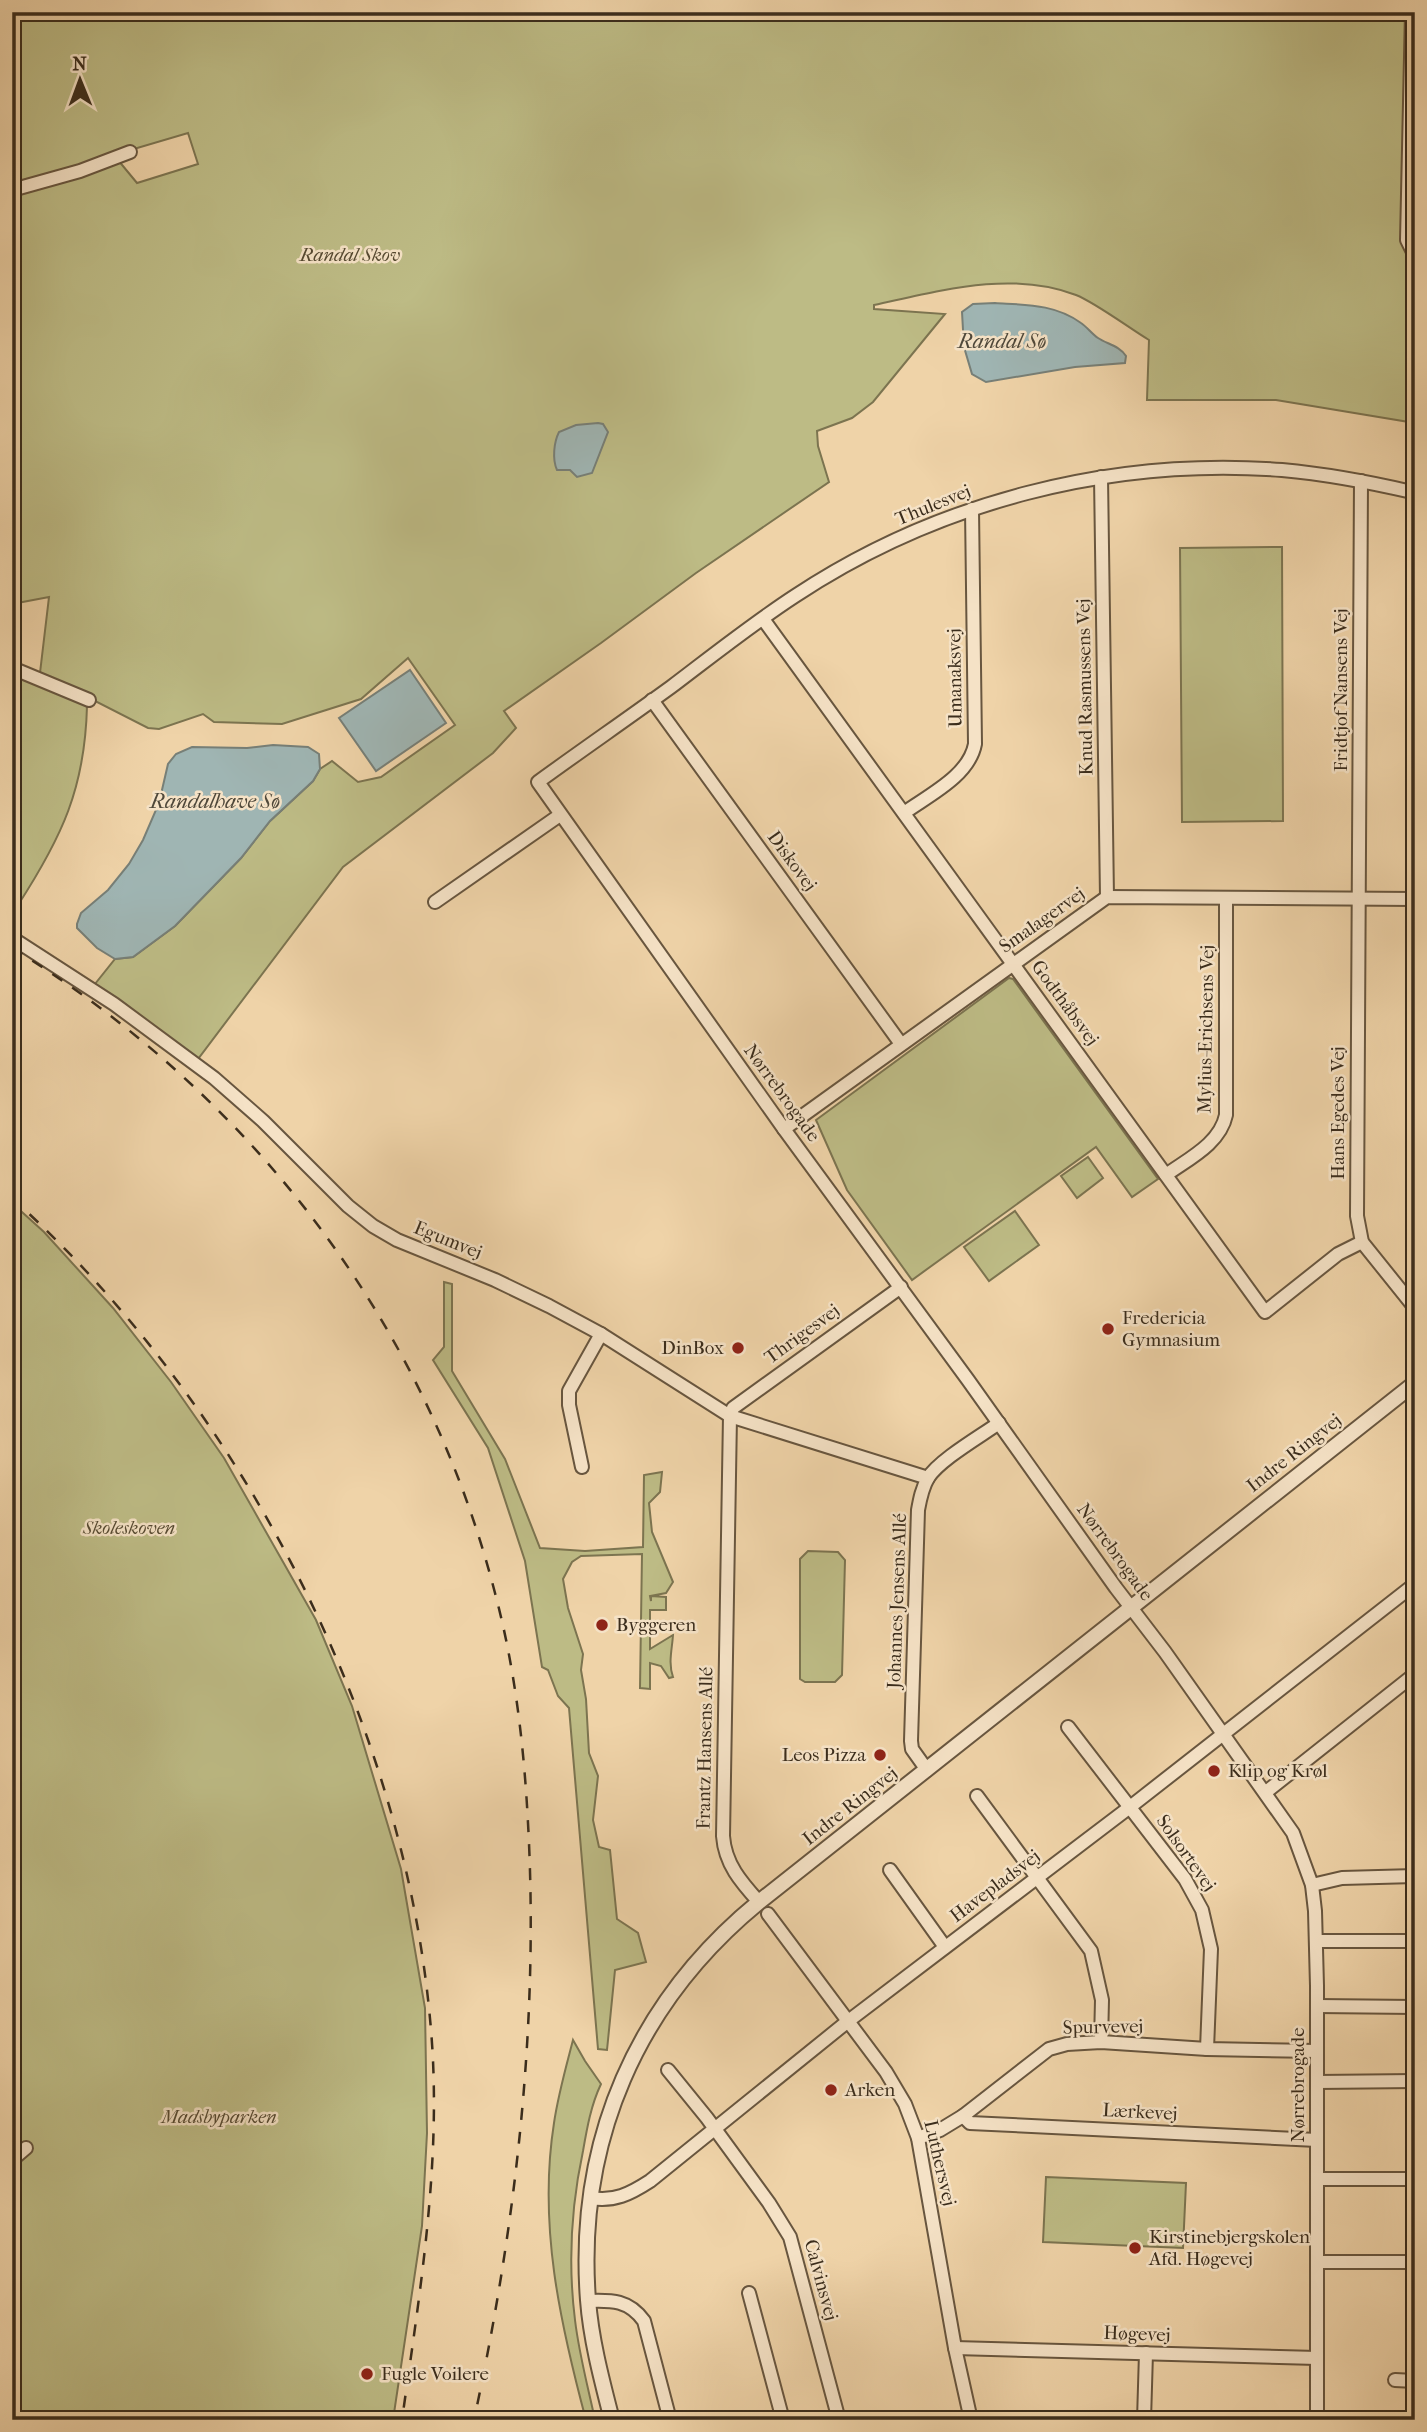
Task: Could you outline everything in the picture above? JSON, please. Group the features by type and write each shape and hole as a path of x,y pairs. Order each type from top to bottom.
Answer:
{"street":[{"path":"1412,12 1407,240 1415,256"},
{"path":"12,190 80,172 130,152"},
{"name":"Thulesvej","path":"538,782 795,596 877,550 972,509 1036,490 1101,477 1212,469 1282,470 1361,481 1412,492"},
{"name":"Knud Rasmussens Vej","path":"1101,477 1107,897"},
{"name":"Fridtjof Nansens Vej","path":"1359,899 1361,481"},
{"name":"Umanaksvej","path":"904,813 964,769 972,758 975,744 972,509"},
{"name":"Godthåbsvej","path":"763,618 1265,1312 1338,1254 1362,1242"},
{"path":"12,668 89,700"},
{"name":"Diskovej","path":"652,700 901,1044"},
{"name":"Nørrebrogade","path":"538,782 784,1129 901,1287 1293,1833 1312,1885 1316,1941 1317,2420"},
{"path":"435,902 560,815"},
{"name":"Smalagervej","path":"784,1129 1107,897 1415,899"},
{"name":"Mylius-Erichsens Vej","path":"1166,1175 1215,1139 1223,1127 1226,1102 1226,898"},
{"name":"Hans Egedes Vej","path":"1359,899 1357,1216 1362,1242"},
{"name":"Egumvej","path":"12,938 114,1004 214,1078 263,1121 348,1206 373,1226 397,1240 495,1280 601,1334 730,1416 928,1478"},
{"path":"1362,1242 1415,1308"},
{"name":"Thrigesvej","path":"730,1416 733,1408 901,1287"},
{"path":"582,1466 569,1405 569,1391 601,1334"},
{"name":"Indre Ringvej","path":"612,2420 597,2358 588,2301 587,2242 591,2198 605,2128 621,2084 641,2040 682,1978 709,1947 764,1908 927,1770 1203,1548 1415,1383"},
{"name":"Frantz Hansens Allé","path":"730,1416 723,1836 728,1862 764,1908"},
{"path":"928,1478 937,1468 999,1423"},
{"name":"Johannes Jensens Allé","path":"927,1770 912,1749 911,1741 918,1510 920,1496 928,1478"},
{"name":"Havepladsvej","path":"591,2198 619,2198 635,2191 847,2022 1130,1807 1415,1584"},
{"path":"1266,1792 1415,1674"},
{"name":"Solsortevej","path":"1068,1727 1185,1879 1202,1910 1211,1949 1207,2049"},
{"path":"977,1796 1091,1951 1102,2000 1101,2042"},
{"path":"890,1870 945,1947"},
{"path":"1312,1885 1342,1878 1415,1876"},
{"name":"Luthersvej","path":"764,1908 886,2072 905,2104 918,2138 955,2348 971,2420"},
{"path":"1316,1941 1415,1941"},
{"path":"1317,2006 1415,2007"},
{"name":"Spurvevej","path":"918,2138 940,2130 963,2116 1049,2049 1067,2044 1101,2042 1207,2049 1317,2051"},
{"name":"Calvinsvej","path":"668,2070 769,2203 790,2237 839,2420"},
{"path":"1317,2082 1415,2081"},
{"name":"Lærkevej","path":"963,2116 970,2123 1317,2140"},
{"path":"12,2160 26,2148"},
{"path":"1317,2179 1415,2179"},
{"path":"1317,2262 1415,2262"},
{"path":"749,2293 783,2420"},
{"path":"588,2301 625,2303 634,2308 644,2321 670,2420"},
{"name":"Høgevej","path":"955,2348 1317,2358"},
{"path":"1144,2420 1146,2353"},
{"path":"1395,2380 1415,2381"}],"green space":[{"name":"Randal Skov","path":"12,12 1406,12 1403,124 1412,113 1415,14 1415,423 1276,400 1147,400 1149,340 1084,299 1051,288 1001,283 975,285 874,305 874,309 945,314 873,402 852,418 817,431 818,446 829,482 696,573 504,711 516,728 493,753 343,867 198,1059 95,984 115,959 133,957 175,926 241,858 270,821 313,781 320,769 332,761 358,782 381,777 455,725 408,658 361,699 282,724 214,722 203,714 159,729 148,728 40,673 49,597 12,604 12,195 118,160 137,183 198,164 188,133 12,185"},
{"path":"1282,547 1283,821 1182,822 1180,548"},
{"path":"12,673 53,688 87,706 82,762 68,811 47,857 18,905 12,902"},
{"path":"1009,978 1013,979 1158,1179 1132,1197 1096,1147 912,1280 847,1190 816,1120"},
{"path":"1088,1157 1103,1178 1077,1198 1061,1176"},
{"name":"Madsbyparken","path":"12,1203 44,1232 113,1308 171,1382 224,1458 316,1620 352,1706 401,1869 425,2008 427,2133 422,2226 393,2420 12,2420"},
{"path":"1015,1211 1039,1245 989,1281 964,1247"},
{"path":"444,1282 452,1284 452,1371 505,1459 540,1548 585,1551 643,1547 644,1475 662,1472 660,1492 649,1503 652,1532 673,1582 666,1593 650,1596 651,1601 651,1596 666,1597 666,1610 650,1610 650,1649 673,1635 673,1677 669,1678 661,1666 650,1663 650,1689 640,1688 642,1554 581,1556 572,1562 563,1579 568,1608 583,1654 581,1670 586,1699 589,1753 598,1776 593,1820 599,1847 610,1850 617,1919 638,1933 646,1962 615,1970 607,2050 598,2049 569,1708 558,1696 548,1670 542,1667 525,1561 488,1448 433,1360 444,1347"},
{"path":"808,1551 838,1552 845,1560 842,1675 835,1682 805,1682 800,1679 800,1559"},
{"path":"573,2040 601,2084 590,2117 579,2172 571,2257 577,2333 595,2420 586,2420 577,2384 560,2310 550,2236 550,2161 554,2123"},
{"path":"1046,2177 1186,2183 1183,2248 1043,2242"}],"water":[{"name":"Randal Sø","path":"973,304 1040,307 1061,312 1120,350 1126,356 1125,363 1075,367 986,382 972,374 964,347 962,312"},
{"path":"603,424 608,432 592,473 577,477 570,470 557,470 554,451 559,432 576,425"},
{"path":"410,670 446,723 376,771 339,718"},
{"name":"Randalhave Sø","path":"273,745 308,747 319,754 320,769 313,781 270,821 241,858 175,926 133,957 115,959 97,948 77,928 81,913 108,890 129,864 159,803 168,764 176,754 192,747 247,748"}],"railway":[{"path":"12,948 98,1006 178,1072 251,1145 316,1223 374,1308 423,1398 464,1493 495,1593 518,1707 531,1898 527,2048 521,2123 502,2273 474,2420"},
{"path":"12,1198 95,1281 171,1372 239,1471 298,1576 348,1686 387,1799 415,1914 431,2030 434,2079 434,2128 427,2225 402,2420"}],"place":[{"name":"Fredericia Gymnasium","path":"1108,1329"},
{"name":"DinBox","path":"738,1348"},
{"name":"Byggeren","path":"602,1625"},
{"name":"Leos Pizza","path":"880,1755"},
{"name":"Klip og Krøl","path":"1214,1771"},
{"name":"Arken","path":"831,2090"},
{"name":"Kirstinebjergskolen Afd. Høgevej","path":"1135,2248"},
{"name":"Fugle Voilere","path":"367,2374"}],"park label":[{"name":"Skoleskoven","path":"129,1528"}]}
